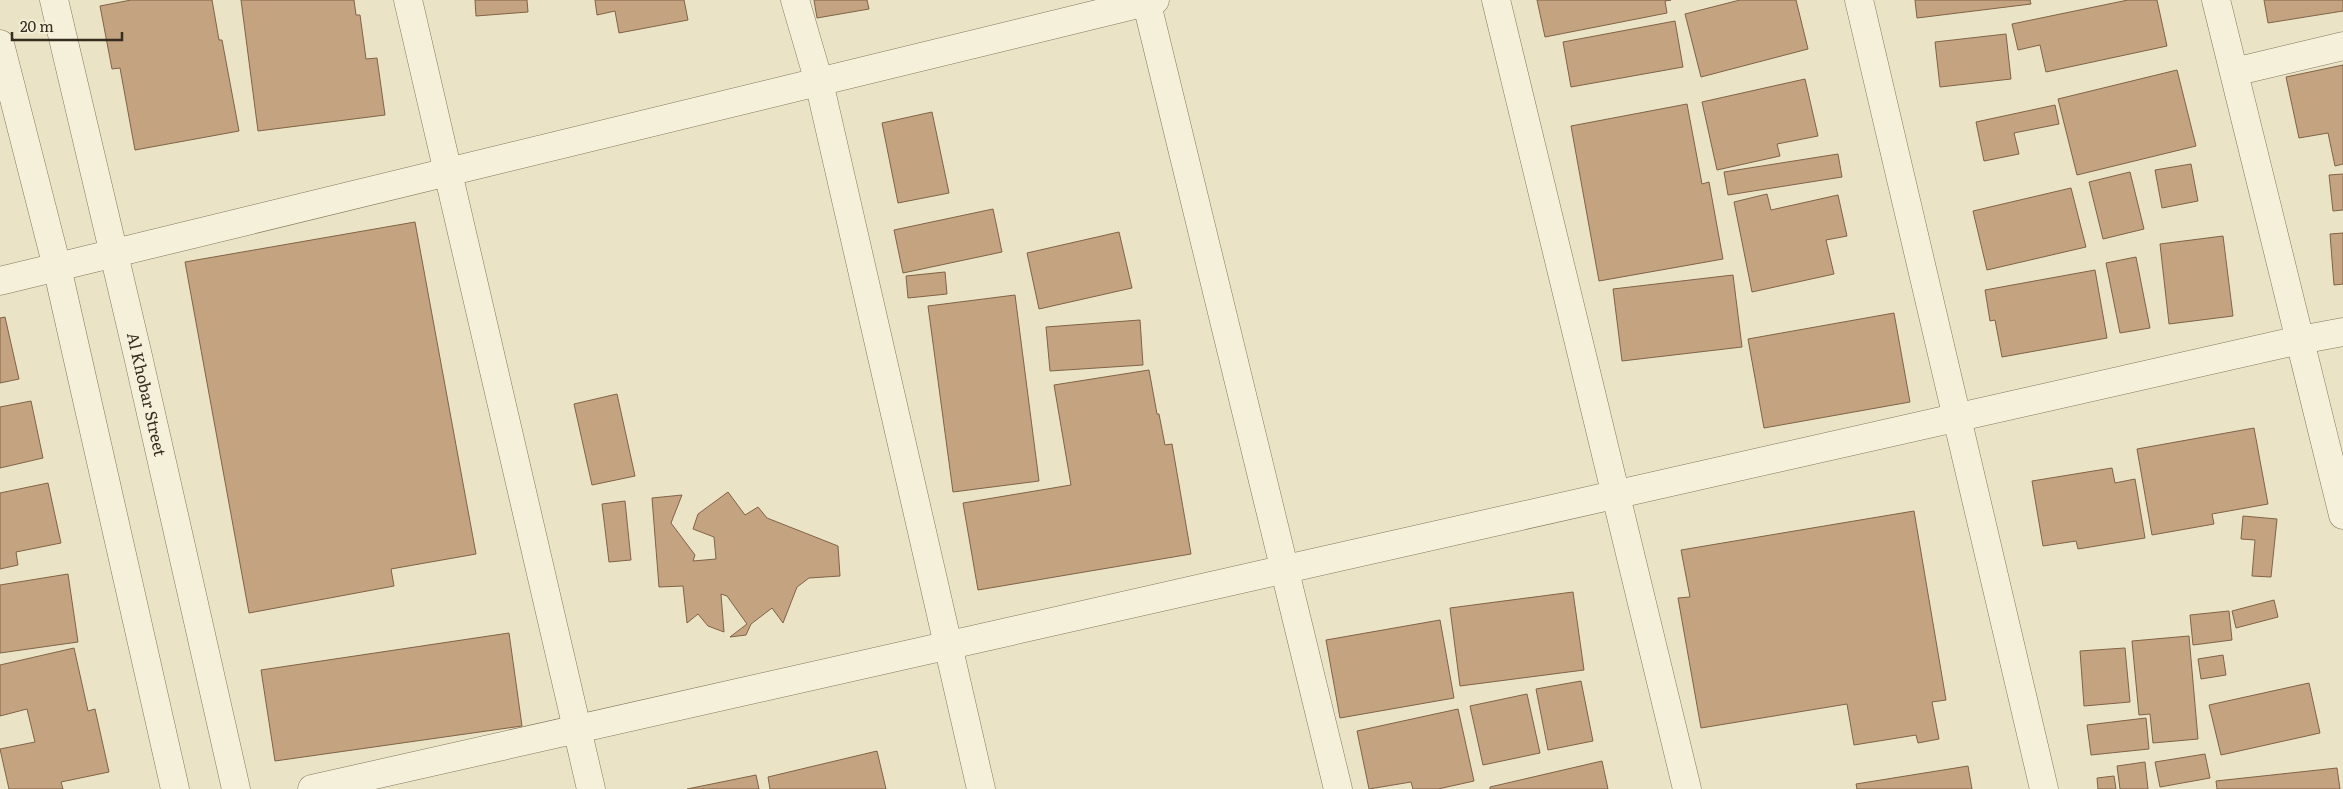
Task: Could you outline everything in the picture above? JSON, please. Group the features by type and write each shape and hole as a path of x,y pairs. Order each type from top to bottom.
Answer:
{"street":[{"name":"Al Khobar Street","path":"54,0 138,356 236,789"},
{"path":"408,0 591,789"},
{"path":"795,0 818,82 981,789"},
{"path":"1496,0 1687,789"},
{"path":"1860,0 2044,789"},
{"path":"2216,0 2343,515"},
{"path":"0,281 1149,1 1338,789"},
{"path":"0,44 57,267 175,789"},
{"path":"2234,72 2343,46"},
{"path":"312,789 2300,340 2343,332"}],"building":[{"path":"131,0 212,0 219,40 222,40 239,131 135,150 120,68 112,69 100,6"},
{"path":"241,0 354,0 356,15 360,15 366,59 377,58 385,115 258,131"},
{"path":"475,0 527,0 528,12 476,16"},
{"path":"595,0 684,0 688,20 619,33 615,11 597,15"},
{"path":"814,0 867,0 869,9 817,18"},
{"path":"1537,0 1671,0 1665,1 1667,13 1545,37"},
{"path":"1740,0 1796,0 1808,49 1701,77 1685,14"},
{"path":"1915,0 2030,0 2031,4 1917,18"},
{"path":"2128,0 2157,0 2167,46 2046,72 2040,45 2018,50 2012,24"},
{"path":"2264,0 2343,0 2343,11 2268,23"},
{"path":"1675,21 1683,67 1571,87 1563,42"},
{"path":"2006,34 2011,79 1940,87 1935,42"},
{"path":"2343,65 2343,164 2335,166 2328,133 2299,138 2286,77"},
{"path":"2177,70 2196,146 2077,175 2058,99"},
{"path":"1805,79 1818,136 1777,144 1780,156 1717,170 1702,102"},
{"path":"1687,104 1702,184 1709,182 1723,259 1599,281 1571,126"},
{"path":"2055,105 2059,124 2014,133 2019,154 1984,161 1976,122"},
{"path":"932,112 949,193 898,203 882,123"},
{"path":"1838,154 1842,177 1728,195 1724,172"},
{"path":"2191,164 2198,201 2162,208 2155,170"},
{"path":"2130,172 2144,229 2103,239 2089,182"},
{"path":"2343,174 2343,210 2333,211 2329,175"},
{"path":"2071,188 2086,247 1987,270 1973,211"},
{"path":"1767,194 1771,210 1838,195 1847,236 1826,240 1834,274 1752,292 1734,202"},
{"path":"993,209 1002,252 903,273 894,230"},
{"path":"415,222 476,554 391,569 394,586 249,613 185,262"},
{"path":"1119,232 1132,288 1039,309 1027,253"},
{"path":"2343,233 2343,284 2334,285 2330,234"},
{"path":"2223,236 2233,316 2169,324 2160,244"},
{"path":"2136,257 2150,328 2120,333 2106,263"},
{"path":"2095,270 2107,338 2002,357 1995,320 1990,321 1985,290"},
{"path":"945,272 947,294 908,298 906,276"},
{"path":"1733,275 1742,347 1622,361 1613,289"},
{"path":"1015,295 1039,481 953,492 928,306"},
{"path":"1894,313 1910,402 1764,428 1748,339"},
{"path":"5,317 19,379 0,383 0,318"},
{"path":"1140,320 1143,365 1050,371 1046,327"},
{"path":"1149,370 1165,445 1172,444 1191,554 978,590 963,503 1071,485 1054,385"},
{"path":"617,394 635,476 592,485 574,404"},
{"path":"31,401 43,458 0,468 0,407"},
{"path":"2254,428 2268,504 2212,514 2214,524 2152,535 2137,449"},
{"path":"2112,468 2115,483 2135,479 2145,538 2078,549 2076,541 2043,546 2032,481"},
{"path":"48,483 61,543 16,552 18,565 0,569 0,493"},
{"path":"728,492 745,515 758,507 767,518 838,546 840,576 809,578 797,587 783,623 772,608 751,624 746,635 730,637 747,624 727,596 721,594 724,632 708,626 698,614 687,623 683,586 659,587 652,498 682,495 671,523 695,555 693,561 716,559 714,537 693,529 698,514"},
{"path":"625,501 631,560 609,562 602,504"},
{"path":"1914,511 1946,700 1932,702 1939,739 1918,743 1916,735 1854,745 1847,704 1701,728 1678,598 1690,597 1681,550"},
{"path":"2243,516 2277,519 2271,577 2252,576 2255,540 2241,539"},
{"path":"68,574 78,642 0,653 0,585"},
{"path":"1573,592 1584,670 1460,686 1450,608"},
{"path":"2274,600 2278,617 2236,628 2232,611"},
{"path":"2229,611 2232,640 2193,645 2190,615"},
{"path":"1440,620 1454,698 1340,718 1326,640"},
{"path":"509,633 522,726 275,761 261,670"},
{"path":"2189,636 2198,739 2153,743 2150,714 2139,715 2132,641"},
{"path":"74,648 88,711 95,709 109,772 61,782 63,789 9,789 0,749 35,742 27,709 0,716 0,665"},
{"path":"2125,648 2130,702 2084,706 2080,651"},
{"path":"2223,655 2226,675 2201,679 2198,659"},
{"path":"1581,681 1593,741 1548,750 1536,689"},
{"path":"2309,683 2320,733 2221,755 2209,705"},
{"path":"1527,694 1540,753 1483,765 1470,706"},
{"path":"1458,709 1474,781 1438,789 1413,789 1411,782 1369,789 1357,731"},
{"path":"2146,718 2149,749 2091,755 2087,725"},
{"path":"877,751 886,789 770,789 768,777"},
{"path":"2205,754 2210,778 2160,787 2155,762"},
{"path":"1602,761 1608,789 1490,789 1490,787"},
{"path":"2145,762 2148,789 2120,789 2117,766"},
{"path":"1968,766 1972,789 1857,789 1856,784"},
{"path":"2337,768 2340,789 2217,789 2216,781"},
{"path":"756,775 759,789 687,789"},
{"path":"2114,776 2116,789 2098,789 2097,778"}]}
